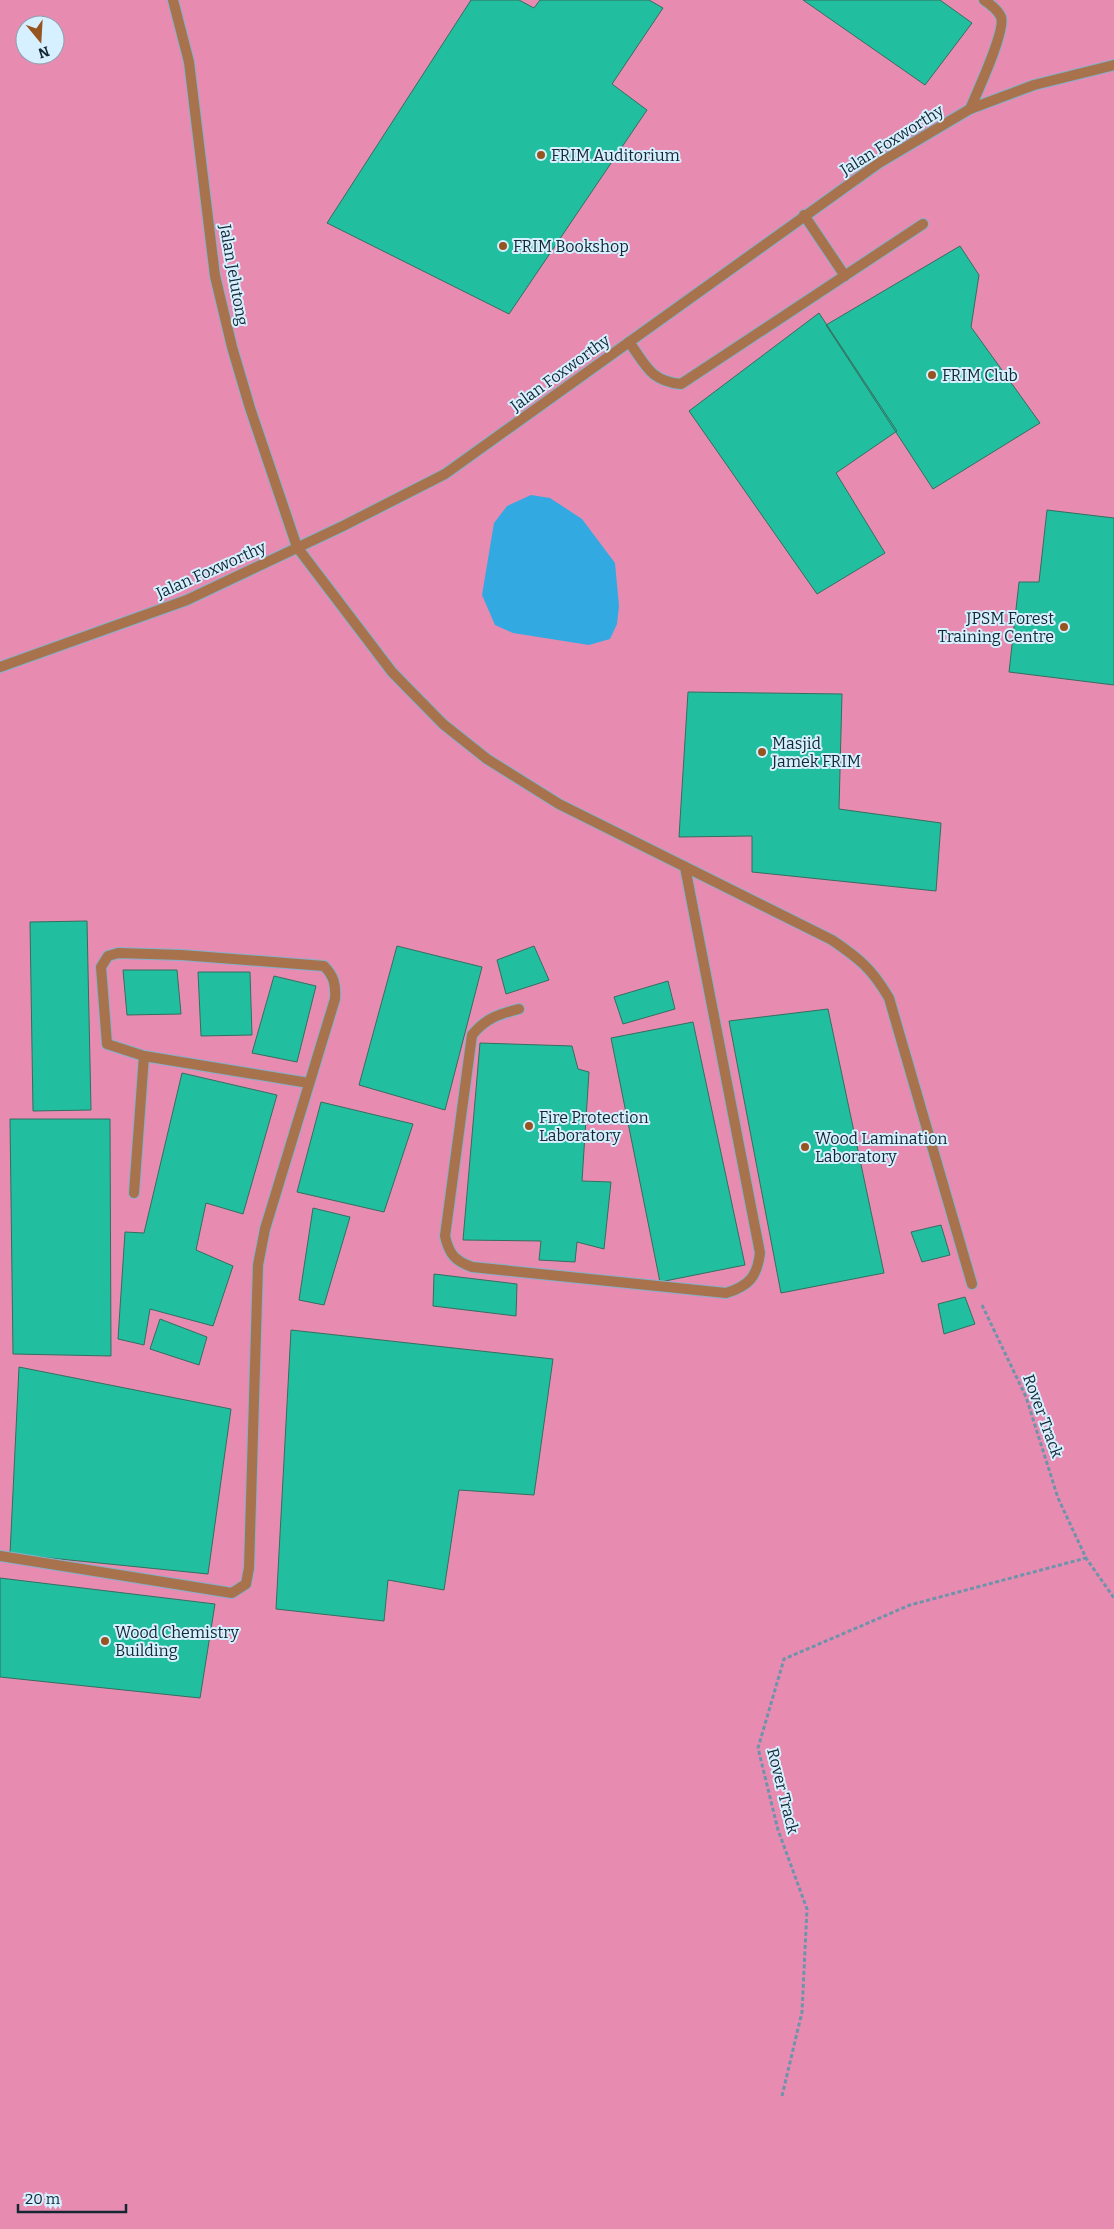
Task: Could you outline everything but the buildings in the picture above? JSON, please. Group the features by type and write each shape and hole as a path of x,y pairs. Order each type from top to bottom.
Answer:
{"street":[{"name":"Jalan Jelutong","path":"173,0 189,62 218,285 232,348 250,408 297,547 392,672 443,724 487,759 558,804 832,940 858,958 875,974 889,998 972,1284"},
{"path":"970,109 1001,32 1001,17 991,4 984,0"},
{"name":"Jalan Foxworthy","path":"0,667 186,600 445,474 879,163 970,109 1034,85 1114,65"},
{"path":"804,215 845,276"},
{"path":"629,342 654,376 668,382 681,384 923,224"},
{"path":"519,1010 494,1016 481,1024 472,1035 445,1236 448,1250 458,1262 472,1267 726,1292 739,1289 752,1279 758,1269 760,1253 685,867"},
{"path":"0,1556 232,1593 246,1584 249,1568 258,1264 265,1229 335,999 336,986 332,974 324,966 182,954 118,953 108,956 101,967 107,1044 144,1056 309,1083"},
{"path":"134,1193 144,1056"}],"path":[{"name":"Rover Track","path":"972,1284 1026,1398 1058,1498 1086,1558 1114,1598"},
{"name":"Rover Track","path":"782,2096 802,2012 807,1909 778,1830 758,1748 784,1659 910,1606 1086,1558"}],"shaded area":[{"path":"0,0 1114,0 1114,2229 0,2229"}],"water":[{"path":"531,495 550,498 582,519 615,563 619,606 617,624 610,639 589,645 513,633 495,625 482,595 494,523 507,506"}],"place":[{"name":"FRIM Auditorium","path":"541,155"},
{"name":"FRIM Bookshop","path":"503,246"},
{"name":"FRIM Club","path":"932,375"},
{"name":"JPSM Forest Training Centre","path":"1064,627"},
{"name":"Masjid Jamek FRIM","path":"762,752"},
{"name":"Fire Protection Laboratory","path":"529,1126"},
{"name":"Wood Lamination Laboratory","path":"805,1147"},
{"name":"Wood Chemistry Building","path":"105,1641"}]}
